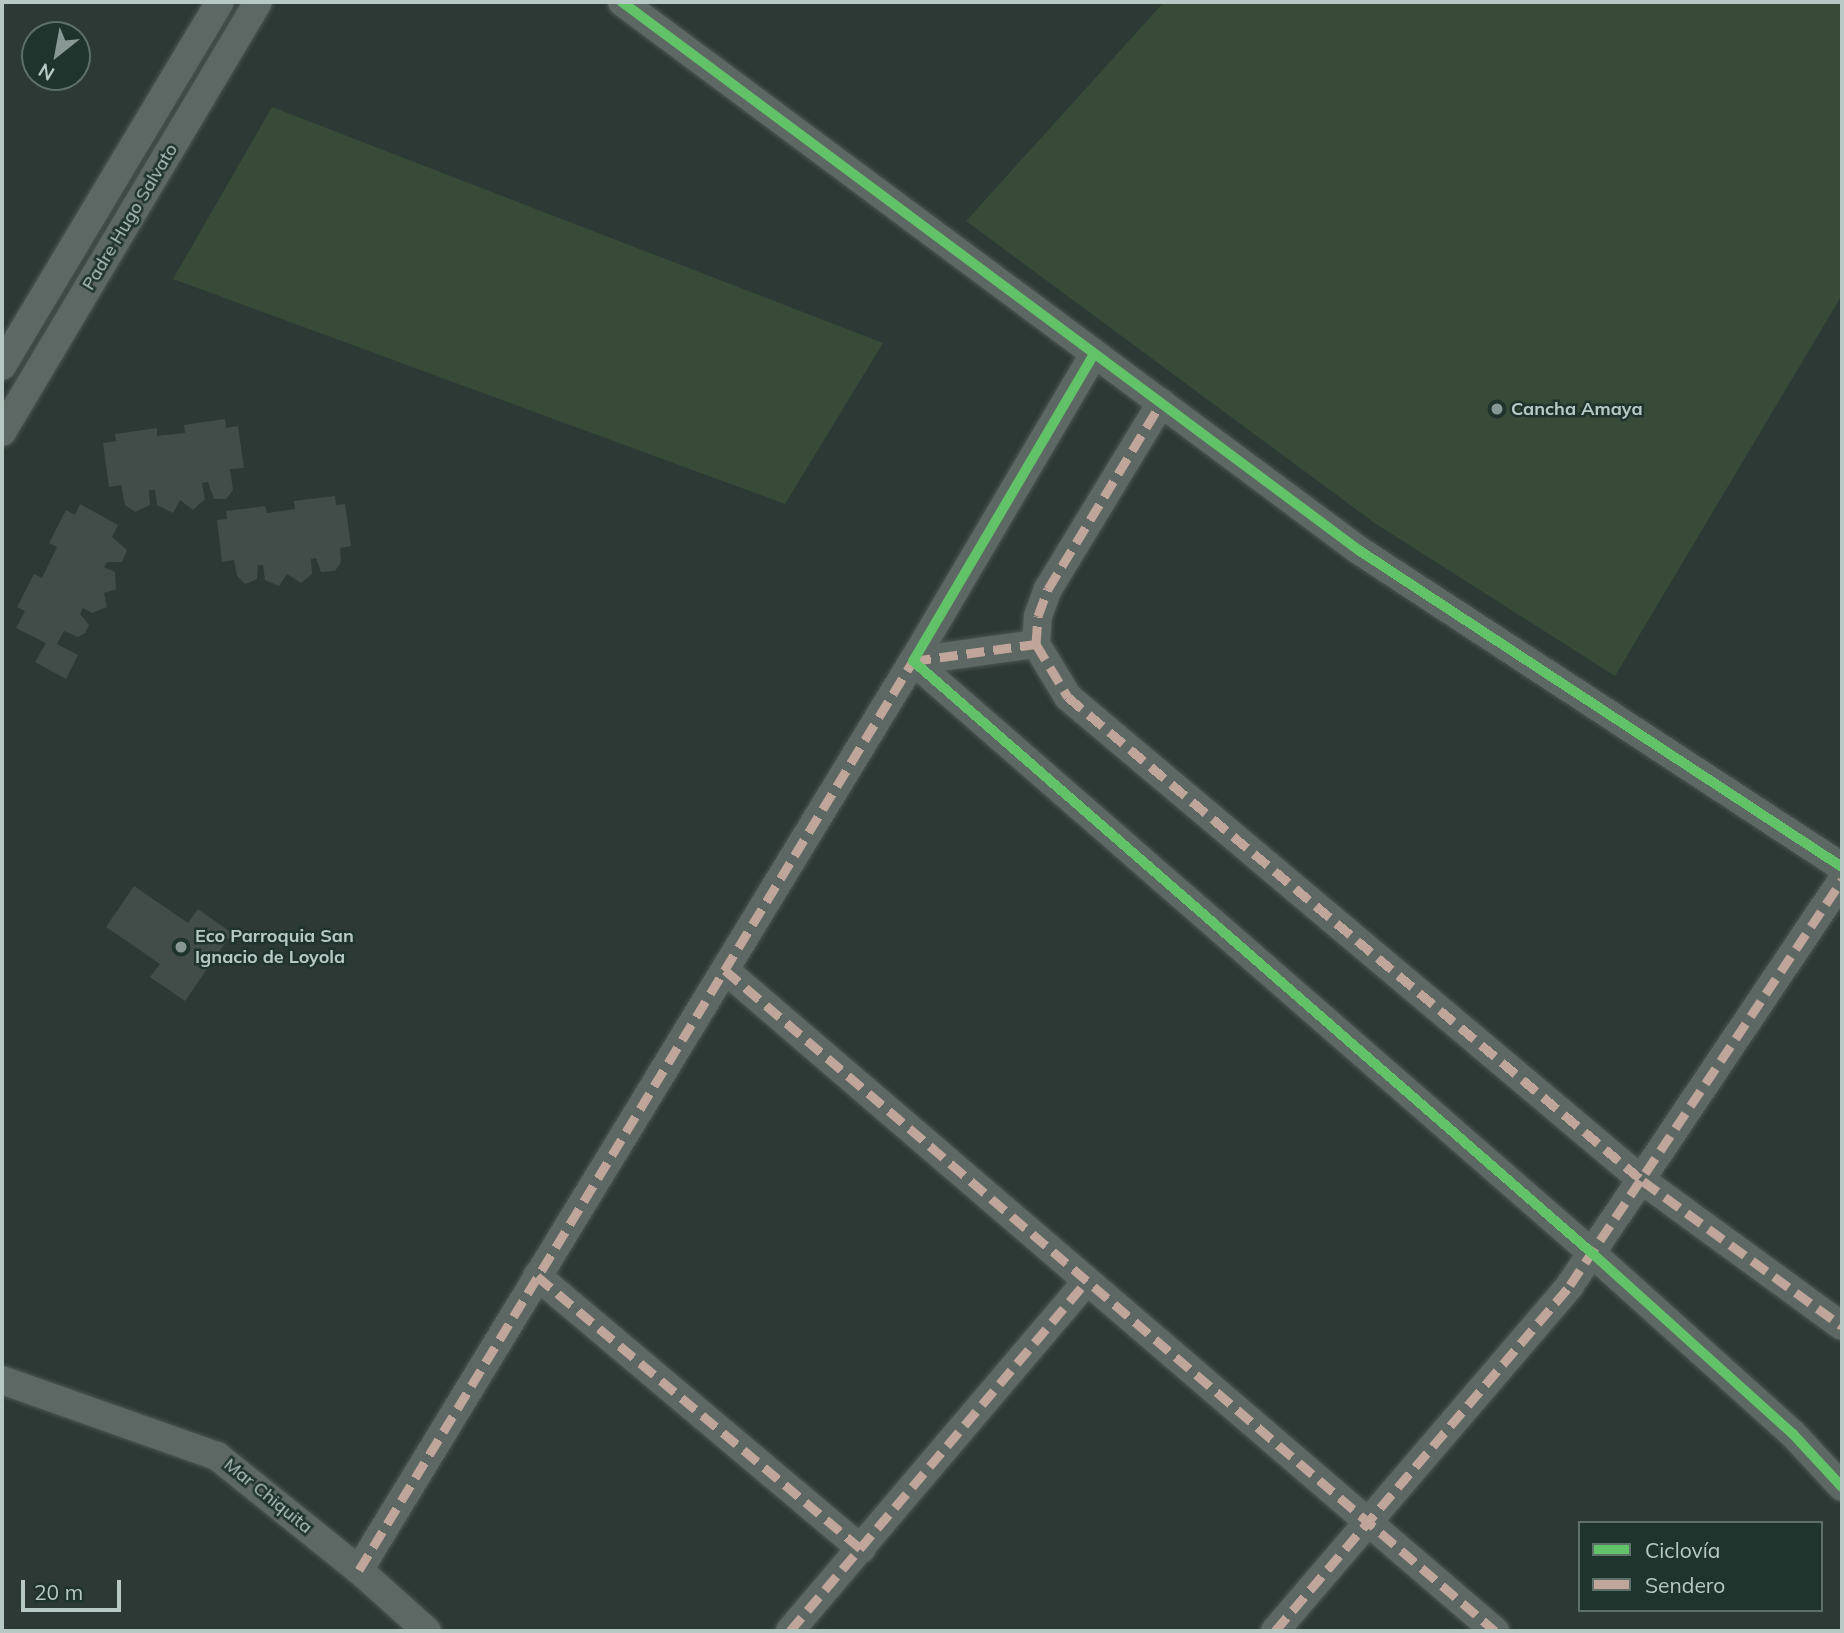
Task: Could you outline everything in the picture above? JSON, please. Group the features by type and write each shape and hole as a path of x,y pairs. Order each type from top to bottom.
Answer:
{"street":[{"name":"Padre Hugo Salvato","path":"2,366 220,2"},
{"name":"Padre Hugo Salvato","path":"5,421 258,2"},
{"path":"622,2 1360,551 1842,867"},
{"path":"359,1570 913,661 1094,354"},
{"path":"1161,403 1048,589 1038,616 1036,644 1068,697 1643,1181 1842,1326"},
{"path":"913,661 1036,644"},
{"path":"913,661 1593,1254 1793,1434 1842,1487"},
{"path":"1275,1631 1593,1254 1842,880"},
{"path":"725,970 1495,1631"},
{"path":"537,1276 861,1549"},
{"path":"790,1631 1087,1281"},
{"name":"Mar Chiquita","path":"2,1380 217,1456 359,1570 427,1631"}],"green space":[{"name":"Cancha Amaya","path":"1164,2 1842,2 1842,295 1615,676 1376,524 966,221"},
{"path":"272,107 883,343 785,504 173,279"}],"building":[{"path":"225,419 226,428 238,426 244,468 230,469 233,490 226,499 214,499 208,482 202,483 205,499 193,510 180,500 173,513 157,505 155,490 149,490 150,505 135,512 125,505 121,485 109,487 103,443 116,441 115,434 157,428 157,436 185,433 184,425"},
{"path":"335,496 336,505 345,504 351,546 340,548 341,562 335,571 321,572 316,558 311,559 312,574 301,583 287,574 279,586 265,580 263,565 258,565 257,579 245,584 237,576 234,560 222,562 217,520 227,519 226,511 265,506 267,513 295,509 294,501"},
{"path":"80,504 118,525 112,537 127,550 122,562 107,562 104,567 115,572 116,589 104,593 107,607 92,613 83,608 80,614 89,625 85,633 78,637 64,631 57,644 78,655 66,679 35,662 46,643 16,628 25,611 17,607 34,574 42,578 57,547 49,543 66,510 75,515"},
{"path":"134,886 188,923 198,909 232,933 185,1001 150,977 160,964 106,927"}],"marked path":[{"path":"359,1570 913,661 1036,644 1038,616 1048,589 1161,403"},
{"path":"1036,644 1068,697 1643,1181 1842,1326"},
{"path":"1275,1631 1570,1285 1842,880"},
{"path":"725,970 1495,1631"},
{"path":"537,1276 861,1549"},
{"path":"790,1631 1087,1281"}],"cycle path":[{"path":"622,2 1360,551 1842,867"},
{"path":"1094,354 913,661 1593,1254 1793,1434 1842,1487"}],"place":[{"name":"Cancha Amaya","path":"1497,409"},
{"name":"Eco Parroquia San Ignacio de Loyola","path":"181,947"}]}
